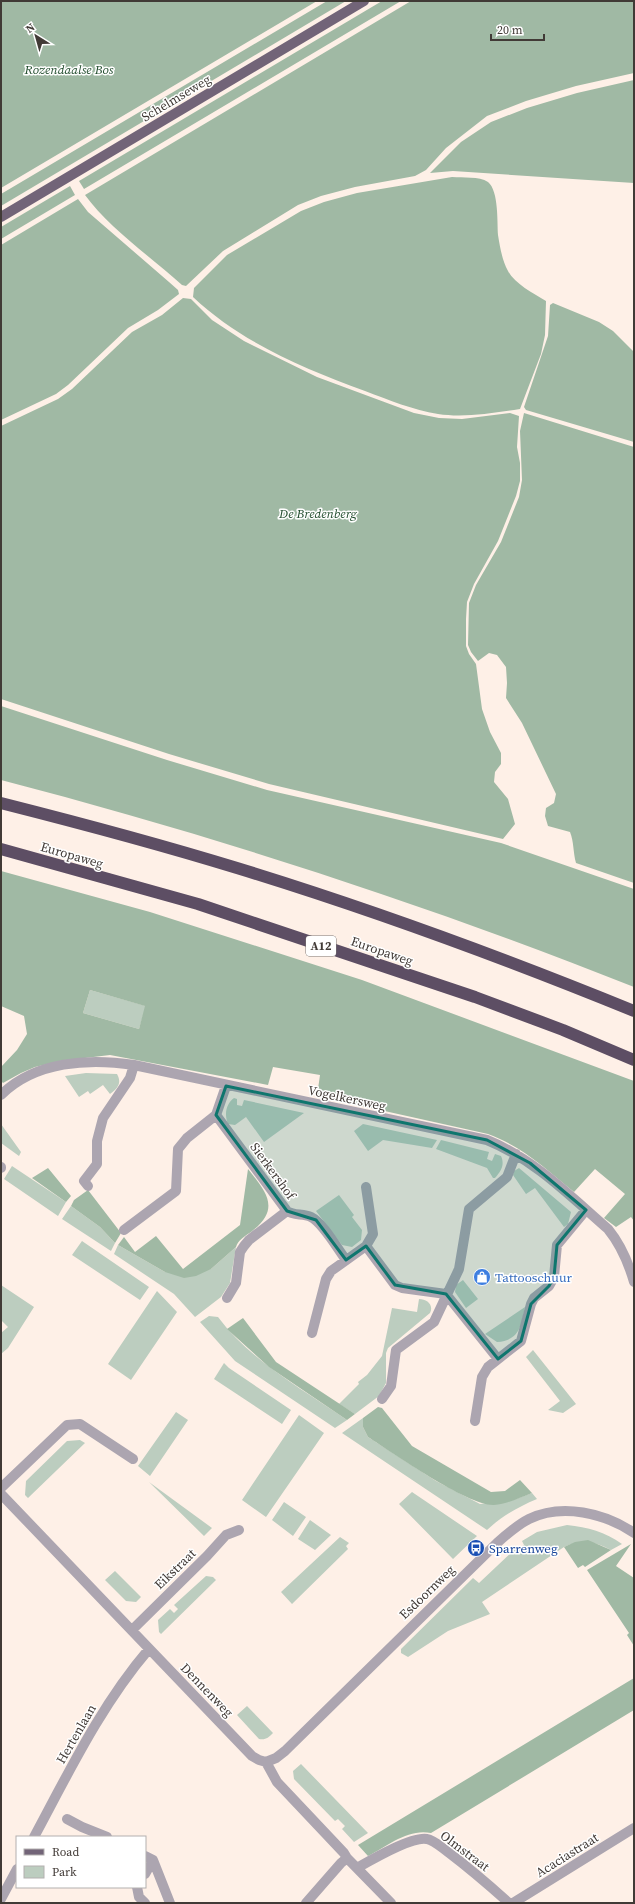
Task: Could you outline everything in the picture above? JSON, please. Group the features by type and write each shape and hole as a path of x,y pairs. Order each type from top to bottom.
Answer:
{"highway":[{"path":"1,803 244,870 398,921 558,980 634,1011"},
{"name":"Europaweg","path":"1,850 198,904 475,997 563,1030 634,1060"}],"main road":[{"name":"Schelmseweg","path":"1,216 364,1"}],"street":[{"name":"Vogelkersweg","path":"1,1095 9,1087 29,1074 59,1066 109,1061 487,1140 516,1154 530,1163 608,1229 626,1255 634,1282"},
{"path":"88,1186 84,1181 97,1164 97,1140 103,1118 130,1078 134,1065"},
{"path":"124,1230 176,1191 178,1149 187,1138 216,1115 226,1086"},
{"name":"Sierkershof","path":"216,1115 287,1211 249,1240 244,1246 240,1252 236,1283 227,1298"},
{"path":"382,1399 391,1386 396,1350 434,1322 459,1269 469,1209 507,1177 516,1154"},
{"path":"312,1333 326,1279 331,1271 366,1246 373,1234 366,1187"},
{"path":"475,1421 482,1377 488,1367 521,1341 534,1298 549,1286 554,1277 557,1245 586,1210"},
{"path":"287,1211 290,1213 308,1216 316,1220 346,1260"},
{"path":"366,1246 395,1285 402,1288 446,1294 498,1359"},
{"path":"1,1488 67,1425 80,1424 133,1459"},
{"name":"Dennenweg","path":"1,1494 252,1756 266,1762"},
{"name":"Esdoornweg","path":"266,1762 276,1758 285,1751 497,1543 509,1532 529,1519 542,1514 564,1512 588,1513 606,1518 634,1533"},
{"name":"Eikstraat","path":"132,1630 207,1556 226,1535 239,1530"},
{"name":"Hertenlaan","path":"35,1836 88,1737 132,1669 149,1649"},
{"path":"266,1762 277,1782 391,1903"},
{"path":"67,1819 104,1836"},
{"name":"Acaciastraat","path":"513,1903 634,1828"},
{"name":"Olmstraat","path":"357,1868 388,1851 415,1840 427,1839 438,1845 476,1874 509,1903"},
{"path":"146,1870 149,1858"},
{"path":"149,1858 166,1902"},
{"path":"306,1903 347,1858"},
{"path":"1,1899 16,1871"},
{"path":"138,1888 139,1897 145,1903"}],"highlighted area":[{"path":"226,1086 487,1140 530,1163 586,1210 557,1245 554,1277 549,1286 531,1304 521,1341 498,1359 446,1294 395,1285 366,1246 346,1260 316,1220 287,1211 216,1115"}],"green space":[{"name":"Rozendaalse Bos","path":"1,1 317,1 1,188"},
{"path":"327,1 346,1 1,206 1,194"},
{"path":"382,1 401,1 84,189 79,181"},
{"path":"411,1 634,1 634,73 576,86 526,101 487,116 446,148 426,170 415,176 355,187 321,196 298,205 223,251 186,286 182,285 131,242 106,219 85,195"},
{"path":"634,80 634,183 453,171 430,173 461,142 491,122 527,108 577,93"},
{"path":"452,177 480,179 488,182 492,186 496,200 498,235 506,267 515,280 546,301 545,335 541,354 520,409 479,414 448,415 419,410 401,404 319,373 274,353 232,328 193,297 194,288 227,255 301,211 324,202 357,193"},
{"path":"70,186 75,195 1,239 1,227"},
{"path":"78,199 88,212 178,290 179,294 158,310 128,328 68,385 56,394 1,420 1,245"},
{"name":"De Bredenberg","path":"183,298 191,299 212,320 244,341 317,377 414,413 439,418 462,419 510,413 519,416 517,447 520,463 520,481 516,496 498,541 474,584 467,602 466,619 466,646 469,654 476,664 482,709 490,732 501,753 501,764 495,772 494,782 508,799 515,824 503,839 269,784 169,754 1,699 1,426 58,399 72,389 132,332 162,315"},
{"path":"553,303 599,322 613,331 634,352 634,442 526,410 524,407 548,336 550,305"},
{"path":"524,413 634,447 634,883 576,863 570,832 548,826 545,816 546,808 554,803 556,794 522,723 506,698 506,667 497,655 489,653 478,661 468,645 469,603 476,585 501,542 519,497 522,480 520,431"},
{"path":"1,706 167,760 267,790 501,843 634,889 634,987 478,928 321,874 162,824 1,780"},
{"path":"1,871 150,912 362,980 634,1081 634,1221 631,1217 616,1227 604,1218 625,1194 595,1169 574,1192 523,1152 501,1139 488,1134 317,1096 320,1075 273,1067 268,1085 110,1055 60,1061 35,1067 3,1083 1,1081 1,1067 17,1050 27,1034 24,1016 1,1006","holes":["90,990 145,1006 139,1029 83,1013"]},
{"path":"90,990 146,1006 139,1029 83,1013"},
{"path":"86,1073 117,1074 119,1083 115,1090 110,1094 103,1085 90,1094 88,1091 79,1097 65,1076"},
{"path":"234,1098 237,1099 237,1105 242,1106 244,1100 304,1113 264,1142 246,1117 235,1125 228,1124 226,1110 231,1100"},
{"path":"1,1124 21,1152 19,1156 1,1143"},
{"path":"363,1124 437,1140 432,1148 383,1140 368,1151 354,1131"},
{"path":"441,1140 489,1152 487,1159 492,1161 495,1154 501,1156 503,1162 501,1170 495,1178 493,1178 487,1168 436,1149"},
{"path":"12,1166 66,1202 58,1216 4,1179"},
{"path":"48,1168 71,1196 66,1202 32,1178"},
{"path":"519,1168 571,1212 568,1224 564,1227 535,1188 526,1194 513,1175 514,1171"},
{"path":"248,1169 265,1193 268,1201 266,1216 260,1224 242,1238 236,1247 211,1269 196,1276 184,1278 165,1272 118,1245 124,1237 135,1252 156,1236 183,1269 240,1225"},
{"path":"88,1190 121,1233 115,1243 100,1227 71,1206 74,1200"},
{"path":"339,1195 354,1215 352,1217 362,1230 361,1240 352,1247 342,1245 316,1211"},
{"path":"71,1206 100,1227 115,1243 111,1251 62,1219"},
{"path":"82,1241 149,1287 140,1300 72,1255"},
{"path":"118,1245 165,1272 211,1269 236,1247 230,1283 221,1297 195,1317 174,1294 114,1254"},
{"path":"463,1280 478,1299 466,1308 455,1292 456,1285"},
{"path":"1,1285 34,1307 8,1348 1,1354 1,1333 8,1327 1,1320"},
{"path":"157,1291 177,1312 131,1380 108,1364"},
{"path":"419,1299 425,1300 429,1303 431,1307 430,1313 388,1348 386,1353 386,1383 379,1396 355,1414 339,1404 359,1384 358,1382 367,1375 382,1356 392,1308 417,1312"},
{"path":"525,1307 518,1331 511,1338 505,1341 497,1342 485,1334"},
{"path":"209,1316 218,1317 231,1333 261,1361 347,1420 335,1428 235,1361 200,1322"},
{"path":"243,1318 276,1362 355,1414 347,1420 269,1367 227,1329"},
{"path":"533,1350 576,1404 563,1413 548,1410 560,1401 526,1357"},
{"path":"224,1363 229,1368 291,1410 282,1424 214,1379"},
{"path":"378,1407 382,1408 412,1446 491,1492 505,1491 520,1480 532,1493 508,1502 494,1505 482,1503 449,1488 368,1437 363,1427 363,1418"},
{"path":"176,1412 188,1420 150,1476 138,1466"},
{"path":"299,1415 324,1433 266,1517 242,1500"},
{"path":"363,1418 363,1427 368,1437 436,1481 480,1504 510,1501 532,1493 537,1499 510,1512 487,1530 342,1433"},
{"path":"80,1440 85,1443 28,1498 25,1495 26,1481 67,1441"},
{"path":"149,1482 212,1528 204,1536"},
{"path":"412,1492 477,1536 453,1559 399,1504"},
{"path":"284,1502 306,1517 293,1536 272,1520"},
{"path":"310,1520 331,1535 315,1550 298,1539"},
{"path":"567,1525 596,1531 609,1536 622,1544 611,1550 588,1542 570,1544 482,1602 490,1614 448,1631 408,1657 401,1653 401,1649 473,1578 479,1583 516,1548 518,1550 524,1545 522,1541 537,1532"},
{"path":"340,1537 349,1543 346,1546 348,1549 292,1604 281,1592"},
{"path":"588,1540 611,1550 585,1567 583,1565 578,1568 564,1547 575,1542"},
{"path":"631,1544 616,1566 634,1578 634,1646 627,1635 629,1633 587,1570"},
{"path":"115,1571 141,1597 136,1602 126,1601 105,1580"},
{"path":"206,1576 213,1577 216,1580 161,1634 159,1632 158,1620 170,1609 174,1613 178,1609 174,1605"},
{"path":"634,1678 634,1710 431,1833 423,1832 406,1835 368,1856 358,1845"},
{"path":"247,1706 273,1733 265,1739 259,1739 237,1715"},
{"path":"301,1764 368,1833 354,1842 342,1829 345,1826 338,1819 335,1821 294,1779 293,1771"}],"place":[{"name":"Tattooschuur","path":"482,1277"},
{"name":"Sparrenweg","path":"476,1548"}]}
